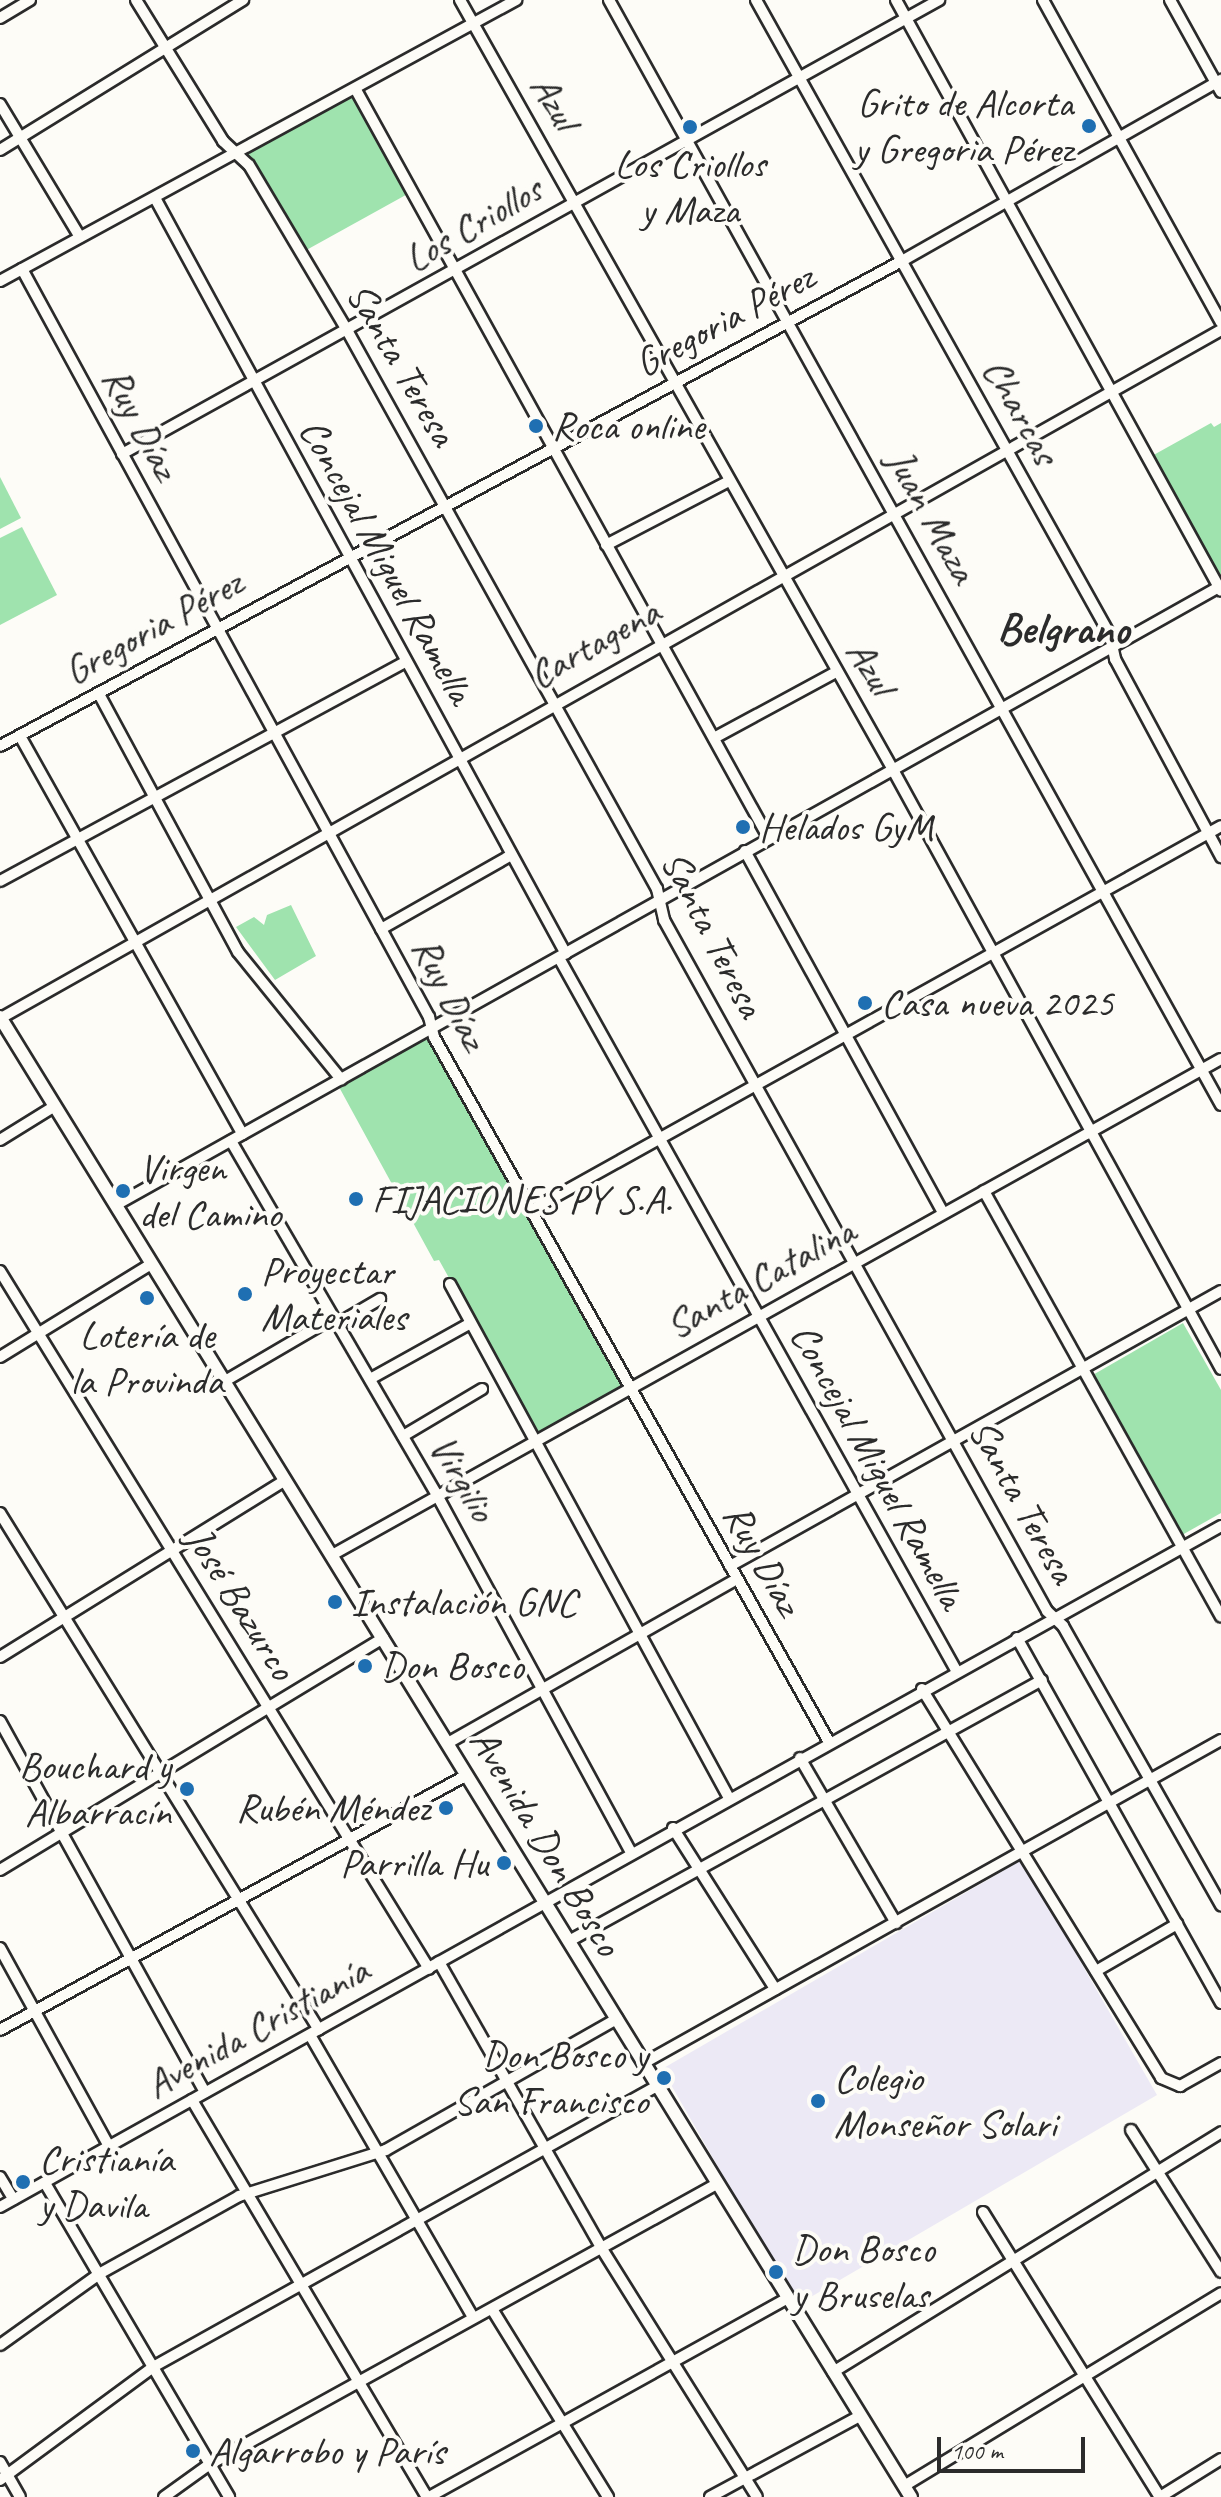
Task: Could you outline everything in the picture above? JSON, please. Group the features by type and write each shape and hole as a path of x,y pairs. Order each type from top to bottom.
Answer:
{"main road":[{"name":"Avenida Don Bosco","path":"0,1018 448,1743 715,2185 908,2491"}],"street":[{"path":"0,18 30,0"},
{"name":"Santa Teresa","path":"136,0 223,141 239,154 348,332 447,506 660,899 664,920 953,1441 1053,1618 1063,1626 1221,1905"},
{"path":"0,150 243,0"},
{"name":"Azul","path":"460,0 892,768 992,956 1221,1369"},
{"path":"0,281 239,154 516,0"},
{"name":"Juan Maza","path":"609,0 1221,1105"},
{"name":"Charcas","path":"756,0 1113,649 1221,857"},
{"path":"116,1205 768,837 1220,588 896,0"},
{"name":"Los Criollos","path":"122,454 348,332 939,0"},
{"path":"1043,0 1221,322"},
{"path":"1170,0 1219,85"},
{"name":"Gregoria Pérez","path":"0,746 902,261 1118,137 1219,85"},
{"path":"356,90 768,837"},
{"path":"0,104 80,237"},
{"name":"Concejal Miguel Ramella","path":"155,198 347,557 459,756 658,1140 956,1670"},
{"name":"Ruy Díaz","path":"22,269 329,832 432,1028 829,1742"},
{"name":"Cartagena","path":"0,1018 554,702 1221,330"},
{"path":"606,545 729,481"},
{"path":"0,881 405,662"},
{"path":"714,738 836,672"},
{"path":"99,694 247,965 341,1079"},
{"path":"20,736 242,1134"},
{"path":"533,1209 849,1036 1221,826"},
{"path":"745,851 943,1212"},
{"path":"381,929 511,855"},
{"name":"Santa Catalina","path":"332,1555 1221,1059"},
{"path":"0,1140 55,1106"},
{"name":"Virgilio","path":"231,1141 438,1497 630,1851"},
{"path":"984,1191 1221,1616"},
{"path":"0,1357 151,1264"},
{"name":"José Bazurco","path":"0,1271 349,1838 507,2082 602,2249 757,2497"},
{"path":"450,1284 729,1798"},
{"path":"730,1566 1221,1291"},
{"path":"225,1381 380,1299"},
{"path":"370,1379 471,1323"},
{"path":"403,1436 482,1389"},
{"path":"0,1657 169,1549 285,1480"},
{"path":"0,1513 239,1899 314,2032 375,2155 473,2317"},
{"name":"Avenida Cristianía","path":"0,2207 434,1966 630,1851 1221,1526"},
{"path":"448,1743 737,1579"},
{"path":"0,1870 162,1776 383,1638"},
{"path":"1017,1638 1221,2002"},
{"path":"569,1941 1042,1680"},
{"path":"922,1689 1161,2078 1171,2087 1180,2086 1221,2063"},
{"path":"0,1721 205,2092"},
{"path":"644,2063 1221,1740"},
{"path":"800,1758 896,1923"},
{"path":"0,2030 467,1775"},
{"path":"673,1828 775,1989"},
{"path":"1096,1971 1177,1924"},
{"path":"0,1948 109,2146"},
{"path":"0,2345 99,2274 246,2193 375,2155 617,2019"},
{"path":"4,2478 153,2367 657,2086"},
{"path":"192,2100 356,2382 428,2497 786,2299"},
{"path":"1131,2130 1221,2272"},
{"path":"833,2372 1221,2132"},
{"path":"0,2177 13,2199"},
{"path":"45,2183 229,2497"},
{"path":"164,2497 210,2464 715,2185"},
{"path":"983,2212 1160,2497 1221,2459"},
{"path":"908,2491 1221,2293"},
{"path":"492,2309 608,2497"},
{"path":"710,2497 860,2416"},
{"path":"0,2462 4,2478 20,2497"}],"shaded area":[{"path":"1022,1860 1157,2095 797,2305 662,2069"}],"green space":[{"path":"356,90 413,191 301,253 239,154"},
{"path":"1211,423 1214,427 1221,423 1221,586 1150,457"},
{"path":"0,477 21,518 0,529"},
{"path":"22,527 57,595 0,625 0,538"},
{"path":"291,905 316,956 275,980 236,927 254,917 264,925 267,915"},
{"path":"422,1040 430,1040 624,1385 542,1432 534,1430 439,1260 434,1261 339,1087"},
{"path":"1183,1323 1221,1390 1221,1513 1182,1535 1091,1376"}],"place":[{"name":"Grito de Alcorta y Gregoria Pérez","path":"1089,126"},
{"name":"Los Criollos y Maza","path":"690,127"},
{"name":"Roca online","path":"536,426"},
{"name":"Helados GyM","path":"743,827"},
{"name":"Casa nueva 2025","path":"865,1003"},
{"name":"Virgen del Camino","path":"123,1191"},
{"name":"FIJACIONES PY S.A.","path":"356,1199"},
{"name":"Proyectar Materiales","path":"245,1294"},
{"name":"Lotería de la Provinda","path":"147,1298"},
{"name":"Instalación GNC","path":"335,1602"},
{"name":"Don Bosco","path":"365,1666"},
{"name":"Bouchard y Albarracín","path":"187,1789"},
{"name":"Rubén Méndez","path":"446,1808"},
{"name":"Parrilla Hu","path":"504,1863"},
{"name":"Don Bosco y San Francisco","path":"664,2078"},
{"name":"Colegio Monseñor Solari","path":"818,2101"},
{"name":"Cristianía y Davila","path":"23,2182"},
{"name":"Don Bosco y Bruselas","path":"776,2272"},
{"name":"Algarrobo y París","path":"193,2451"}],"district":[{"name":"Belgrano","path":"1063,629"}]}
